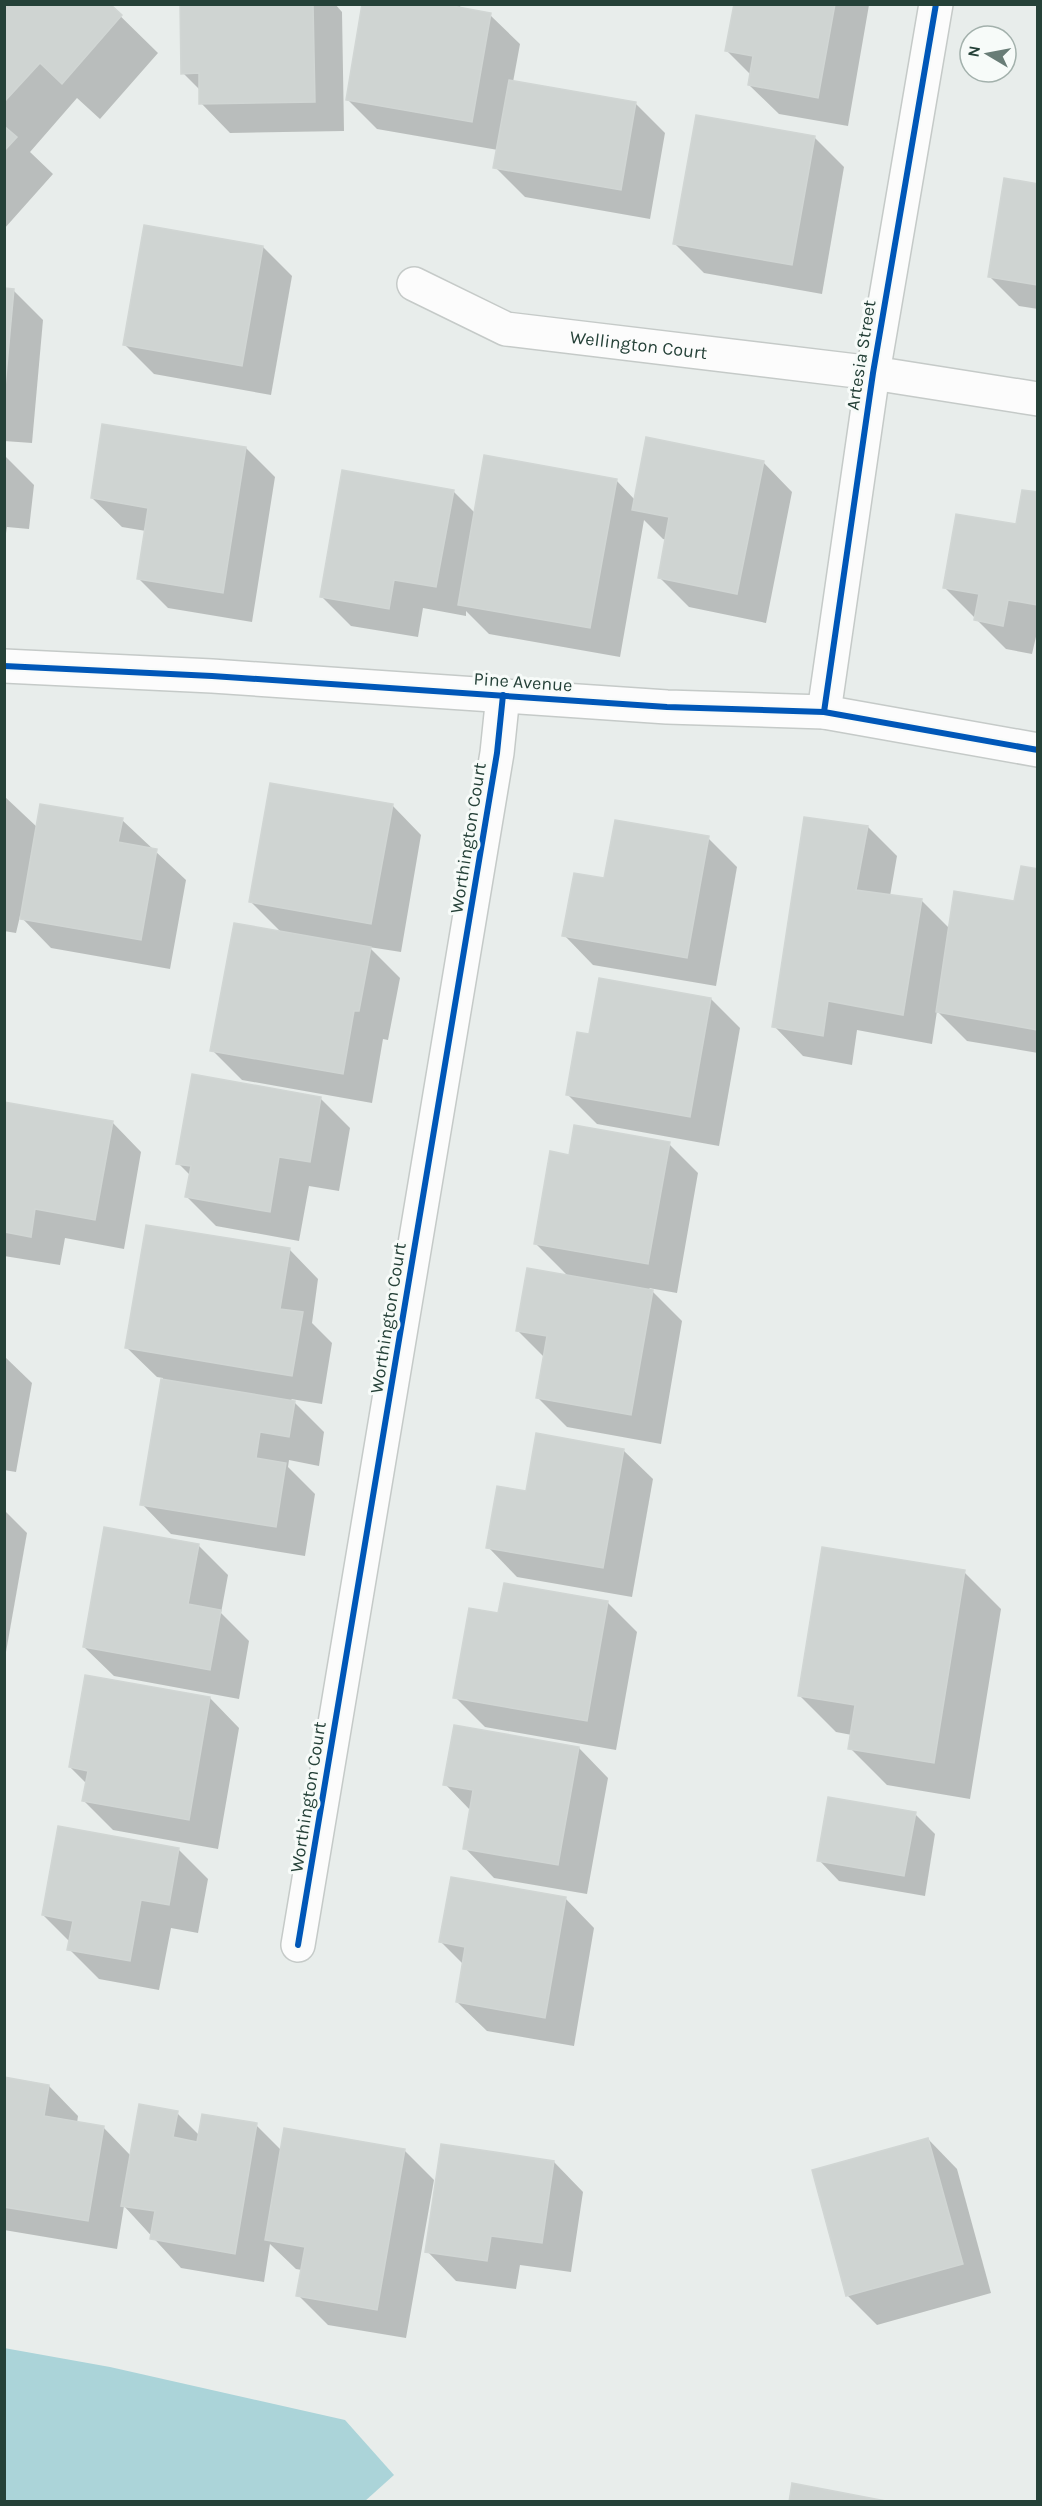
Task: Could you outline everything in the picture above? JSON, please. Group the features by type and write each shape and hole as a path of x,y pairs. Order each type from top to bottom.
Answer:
{"street":[{"name":"Artesia Street","path":"824,712 873,373 936,4"},
{"name":"Wellington Court","path":"414,284 506,329 873,373 1038,399"},
{"name":"Pine Avenue","path":"4,666 212,676 667,707 824,712 1038,750"},
{"name":"Worthington Court","path":"298,1945 497,753 503,695"}],"water":[{"path":"4,2348 110,2367 345,2420 394,2475 365,2501 5,2501"}],"building":[{"path":"5,4 110,4 122,15 62,84 40,63 4,102"},
{"path":"180,4 313,4 315,102 199,104 199,73 181,74"},
{"path":"362,4 442,4 491,13 472,122 346,100"},
{"path":"734,4 835,4 818,98 748,85 753,56 725,51"},
{"path":"509,80 636,102 621,190 493,168"},
{"path":"696,115 815,136 792,265 673,244"},
{"path":"4,126 17,137 4,151"},
{"path":"1004,178 1038,184 1038,285 988,277"},
{"path":"144,225 263,246 242,366 123,345"},
{"path":"4,288 14,289 4,398"},
{"path":"102,424 246,447 223,593 137,579 148,508 91,498"},
{"path":"646,437 764,461 737,594 658,578 669,517 632,510"},
{"path":"484,455 617,479 590,628 458,605"},
{"path":"342,470 454,490 436,587 394,580 389,609 320,597"},
{"path":"1022,490 1038,492 1038,605 1008,600 1003,626 974,620 979,594 943,588 956,514 1016,524"},
{"path":"270,783 393,804 371,924 249,902"},
{"path":"40,804 123,818 118,842 157,849 141,940 20,919"},
{"path":"804,817 868,826 856,890 922,899 903,1015 828,1001 823,1036 772,1027"},
{"path":"615,820 709,836 687,958 562,936 574,873 604,878"},
{"path":"1021,866 1038,869 1038,1030 936,1012 954,891 1014,901"},
{"path":"234,923 371,947 359,1011 354,1011 343,1074 210,1051"},
{"path":"599,978 711,998 690,1117 566,1095 577,1032 589,1034"},
{"path":"192,1074 321,1097 310,1162 279,1157 270,1212 185,1197 191,1166 176,1164"},
{"path":"4,1102 113,1121 95,1220 35,1209 31,1237 4,1232"},
{"path":"574,1125 670,1142 648,1264 534,1244 550,1151 569,1155"},
{"path":"146,1225 290,1248 280,1309 303,1312 292,1376 125,1348"},
{"path":"527,1268 653,1290 631,1415 536,1398 547,1336 516,1331"},
{"path":"161,1379 295,1401 289,1437 260,1432 256,1458 286,1463 276,1527 140,1505"},
{"path":"536,1433 624,1449 603,1568 486,1548 497,1486 526,1491"},
{"path":"104,1527 199,1544 188,1604 221,1610 210,1670 83,1647"},
{"path":"822,1547 965,1570 934,1763 848,1749 855,1705 798,1696"},
{"path":"504,1583 608,1601 587,1721 453,1698 469,1608 498,1613"},
{"path":"85,1675 210,1697 189,1820 82,1801 88,1771 69,1767"},
{"path":"454,1725 579,1747 558,1865 463,1849 473,1790 443,1785"},
{"path":"828,1797 916,1812 904,1876 817,1861"},
{"path":"58,1826 179,1848 169,1905 141,1900 130,1961 67,1950 73,1921 42,1915"},
{"path":"451,1877 566,1897 545,2018 456,2002 465,1947 439,1942"},
{"path":"4,2077 49,2085 44,2116 104,2126 88,2221 4,2207"},
{"path":"139,2104 178,2111 173,2137 197,2142 202,2114 257,2123 235,2254 150,2239 155,2211 121,2206"},
{"path":"284,2128 405,2149 377,2310 296,2296 305,2247 265,2240"},
{"path":"928,2138 963,2264 846,2296 812,2170"},
{"path":"441,2144 554,2161 542,2243 491,2236 487,2261 425,2252"},
{"path":"792,2483 891,2502 789,2502"}],"cycle path":[{"path":"824,712 873,373 936,4"},
{"path":"4,666 212,676 667,707 824,712 1038,750"},
{"path":"298,1945 497,753 503,695"}]}
